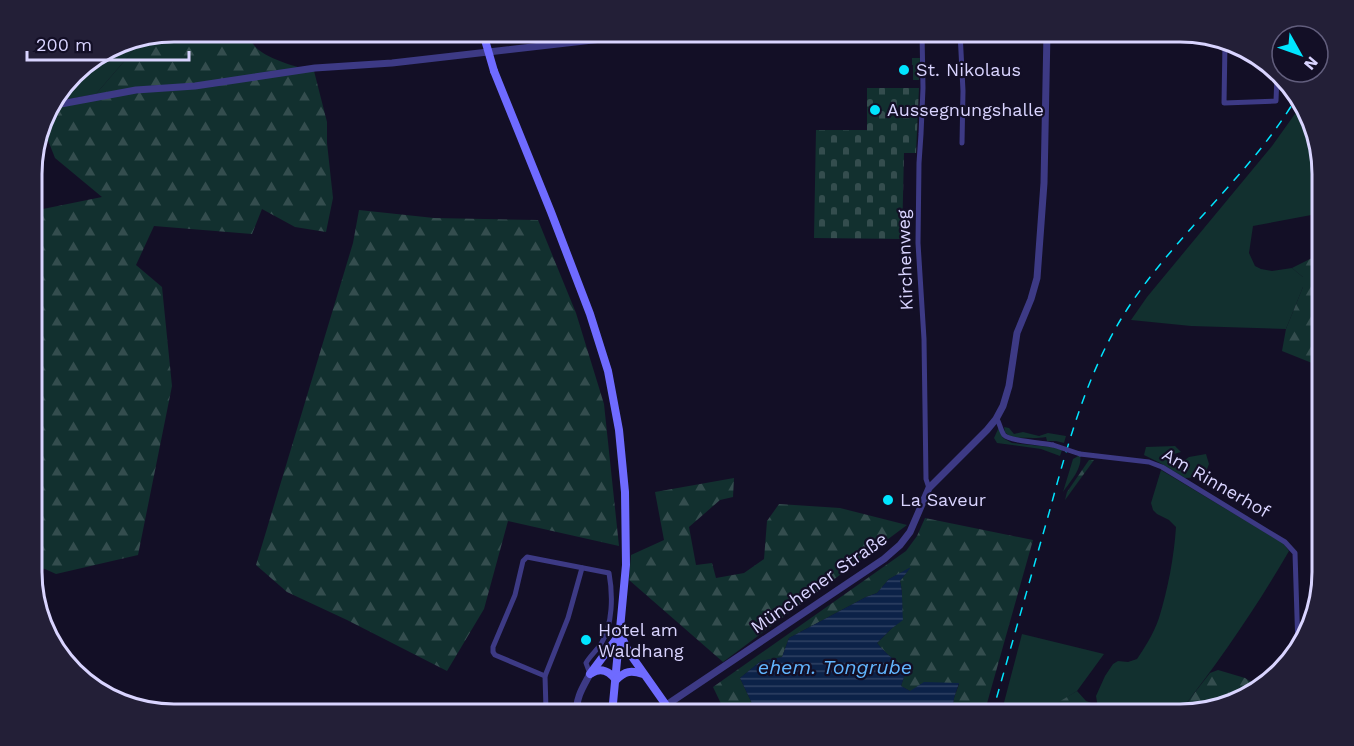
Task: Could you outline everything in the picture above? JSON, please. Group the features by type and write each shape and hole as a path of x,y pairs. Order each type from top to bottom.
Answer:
{"main road":[{"path":"486,42 494,71 586,304 608,371 619,430 625,492 626,565 613,704"},
{"path":"591,674 621,633"},
{"path":"621,633 628,651 665,704"},
{"path":"591,674 600,670 606,671 616,680"},
{"path":"616,680 628,671 644,674"}],"street":[{"path":"62,104 136,90 195,86 315,68 392,63 575,42"},
{"name":"Kirchenweg","path":"922,42 923,99 918,243 924,339 926,479 929,488"},
{"path":"961,42 962,143"},
{"name":"Münchener Straße","path":"667,704 884,559 900,545 910,532 929,488 996,419 1009,386 1017,333 1037,278 1044,183 1047,42"},
{"path":"1225,50 1224,103 1276,101 1277,85"},
{"name":"Am Rinnerhof","path":"996,419 1002,433 1014,440 1035,442 1080,454 1149,462 1162,467 1286,542 1295,553 1297,631"},
{"path":"545,676 495,655 493,652 493,646 515,596 523,561 527,557 609,573 612,599 610,617 600,645 585,663 591,674 580,692 577,704"},
{"path":"546,704 545,676 568,618 582,568"}],"green space":[{"path":"166,42 252,42 259,50 273,58 314,71 327,122 333,198 326,232 295,227 262,209 252,234 154,226 136,265 162,287 172,386 138,555 56,574 42,568 42,209 102,197 55,158 47,139 62,104 96,94 135,48"},
{"path":"135,48 96,94 65,100 87,75 101,64"},
{"path":"912,58 920,58 919,80 913,80"},
{"path":"867,88 919,88 916,153 904,153 902,239 814,238 816,130 867,130"},
{"path":"1296,112 1302,124 1311,157 1312,215 1253,226 1249,253 1255,266 1261,269 1272,271 1292,268 1303,277 1303,287 1286,329 1191,326 1131,320 1147,297 1272,146"},
{"path":"359,210 434,218 538,220 576,313 604,404 619,546 508,521 484,609 447,671 287,592 256,565 353,243"},
{"path":"1312,258 1312,363 1282,351 1286,329 1303,287 1303,277 1292,268"},
{"path":"999,427 1003,438 1012,443 1052,447 1062,450 1060,456 1041,449 997,443 994,438"},
{"path":"1004,427 1009,428 1014,434 1023,432 1039,436 1048,433 1066,436 1064,443 1047,441 1046,437 1011,438 1005,432"},
{"path":"1175,446 1181,452 1167,456 1177,466 1189,457 1206,454 1209,464 1204,477 1185,478 1144,455 1146,447"},
{"path":"1080,455 1078,470 1063,492 1073,459"},
{"path":"1089,460 1094,460 1065,500 1067,492"},
{"path":"1161,470 1283,543 1289,551 1264,593 1186,704 1097,704 1096,696 1113,664 1118,661 1128,662 1137,659 1146,645 1155,629 1165,596 1176,527 1169,520 1157,514 1151,503"},
{"path":"734,478 733,497 720,500 689,527 696,565 712,563 716,578 744,573 764,559 767,521 779,504 840,508 907,525 723,662 629,580 631,555 664,540 655,492"},
{"path":"925,518 1033,540 987,704 953,704 959,684 910,691 901,686 907,668 877,643 902,620 900,581 910,568 889,579 877,593 789,638 782,657 761,661 740,678 752,704 721,704 713,687 906,551 917,536"},
{"path":"1022,634 1104,654 1077,691 1058,704 1004,704"},
{"path":"1218,670 1245,678 1252,683 1222,697 1186,704 1210,673"},
{"path":"1077,691 1086,701 1094,704 1057,704"}],"water":[{"name":"ehem. Tongrube","path":"911,567 900,581 903,620 877,643 907,668 901,686 910,691 924,682 959,683 953,704 752,704 740,678 761,661 782,657 789,638 877,593 889,579"}],"railway":[{"path":"995,704 1070,438 1087,389 1108,342 1141,289 1257,153 1292,105"}],"place":[{"name":"St. Nikolaus","path":"904,70"},
{"name":"Aussegnungshalle","path":"875,110"},
{"name":"La Saveur","path":"888,500"},
{"name":"Hotel am Waldhang","path":"586,640"}]}
